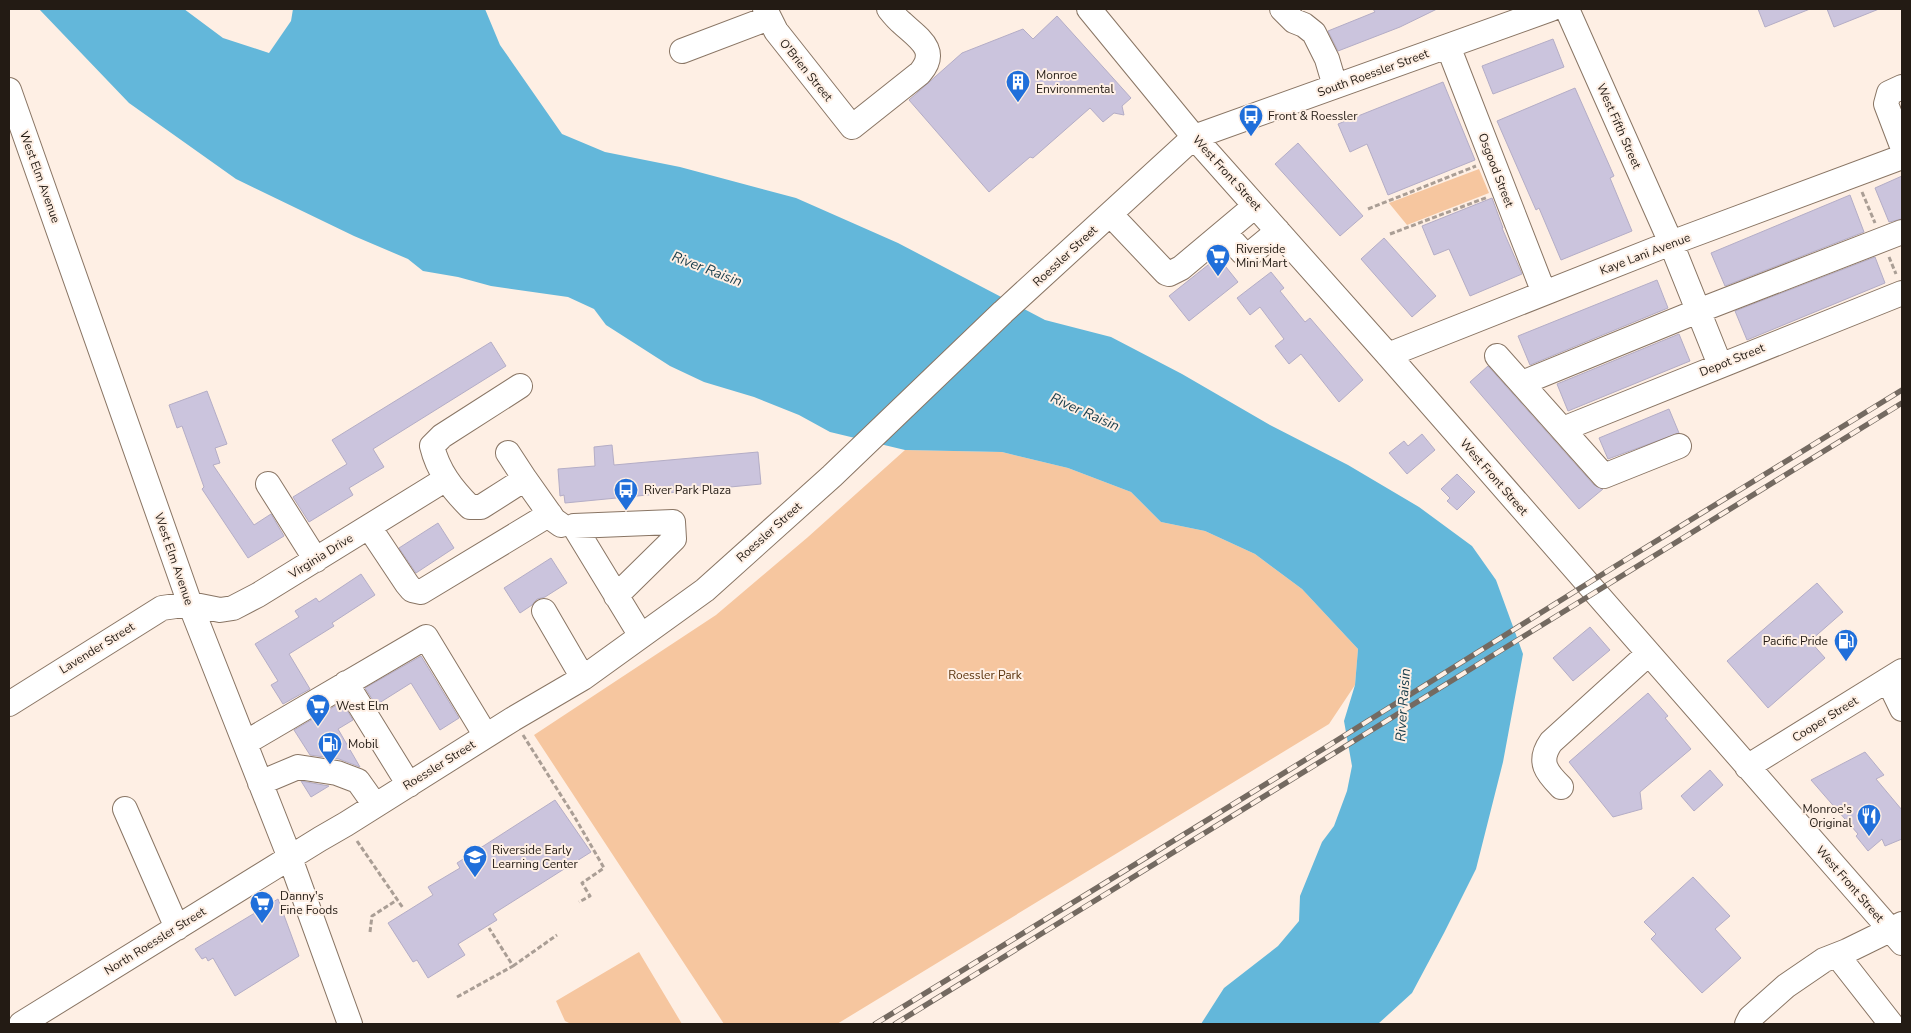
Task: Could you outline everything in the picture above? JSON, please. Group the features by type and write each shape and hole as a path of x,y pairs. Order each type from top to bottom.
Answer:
{"street":[{"name":"O'Brien Street","path":"767,14 776,32 852,127 920,73 926,66 929,58 926,47 889,9"},
{"name":"West Front Street","path":"1090,9 1194,137 1388,355 1747,767 1898,932"},
{"path":"1282,9 1294,21 1304,25 1314,34 1327,60 1335,86"},
{"name":"South Roessler Street","path":"1194,137 1551,9"},
{"name":"West Fifth Street","path":"1567,9 1671,243 1720,365"},
{"path":"682,51 767,14"},
{"name":"Osgood Street","path":"1448,46 1544,293"},
{"path":"1902,88 1889,93 1886,104 1902,146"},
{"name":"West Elm Avenue","path":"9,90 190,604 290,858 350,1024"},
{"name":"Roessler Street","path":"290,858 513,719 583,678 705,590 832,476 1194,137"},
{"name":"Kaye Lani Avenue","path":"1388,355 1671,243 1902,157"},
{"path":"1110,214 1169,274 1181,268 1255,206"},
{"path":"1224,232 1247,255 1278,231"},
{"path":"1522,383 1698,311 1902,232"},
{"name":"Depot Street","path":"1563,429 1902,293"},
{"path":"1497,356 1604,476 1679,446"},
{"path":"520,386 442,436 432,446 436,461 446,480 470,507 481,508 525,479"},
{"path":"508,454 550,514 561,525 673,522 674,539 616,596"},
{"name":"Virginia Drive","path":"190,604 220,610 233,608 258,595 446,480"},
{"path":"268,484 316,560"},
{"path":"369,527 407,584 412,590 421,592 550,514"},
{"path":"574,526 641,636"},
{"name":"Lavender Street","path":"9,704 162,608 190,604"},
{"path":"544,612 583,678"},
{"path":"244,743 426,637 486,736"},
{"path":"1561,787 1549,775 1545,765 1546,749 1551,742 1648,654"},
{"path":"1895,676 1902,709"},
{"name":"Cooper Street","path":"1747,767 1895,676"},
{"path":"346,683 409,784"},
{"path":"260,782 298,767 337,773 358,781 375,805"},
{"path":"125,809 177,928"},
{"name":"North Roessler Street","path":"21,1024 290,858"},
{"path":"1747,1024 1750,1018 1786,986 1824,960 1898,932"},
{"path":"1837,955 1891,1024"}],"path":[{"path":"1368,208 1492,159"},
{"path":"1390,234 1505,191"},
{"path":"513,719 604,868 582,883 590,896 579,902"},
{"path":"346,824 403,908"},
{"path":"370,932 372,916 397,900"},
{"path":"489,928 513,966"},
{"path":"457,997 513,966 557,936"}],"green space":[{"path":"1479,169 1489,193 1407,225 1389,203"},
{"name":"Roessler Park","path":"905,450 1002,452 1068,468 1131,492 1161,522 1205,531 1255,554 1302,589 1358,649 1355,685 1329,724 837,1024 724,1024 534,735 716,615 808,537"},
{"path":"639,952 682,1024 571,1024 565,1021 556,1001"}],"water":[{"name":"River Raisin","path":"39,9 184,9 223,38 269,53 291,21 293,9 485,9 500,45 562,134 605,152 680,167 796,198 898,243 1045,320 1111,337 1182,374 1270,425 1348,465 1419,507 1472,546 1496,580 1523,654 1503,762 1476,869 1412,993 1378,1024 1201,1024 1224,988 1278,946 1299,921 1300,896 1322,842 1334,826 1347,791 1352,766 1344,721 1355,685 1358,649 1302,589 1255,554 1205,531 1161,522 1131,492 1068,468 1002,452 905,450 830,432 799,415 754,397 704,382 670,366 606,325 594,309 568,297 491,286 458,277 423,271 408,259 354,236 236,179 129,103"}],"building":[{"path":"1373,9 1437,9 1400,27 1338,51 1328,31 1375,12"},
{"path":"1758,9 1810,9 1765,27"},
{"path":"1827,9 1879,9 1834,27"},
{"name":"Monroe Environmental","path":"1057,16 1131,98 1122,106 1124,115 1114,113 1103,122 1090,108 1033,158 1030,157 989,192 909,100 962,53 1023,29 1033,39"},
{"path":"1553,39 1564,67 1493,94 1482,66"},
{"path":"1443,82 1475,160 1388,195 1367,144 1350,152 1338,124"},
{"path":"1575,88 1614,176 1610,178 1632,231 1561,260 1539,208 1536,210 1497,121"},
{"path":"1298,143 1363,216 1340,236 1275,164"},
{"path":"1902,176 1902,219 1889,222 1875,188"},
{"path":"1850,195 1864,232 1725,286 1711,253"},
{"path":"1492,198 1502,228 1522,274 1470,296 1449,249 1434,255 1422,226"},
{"path":"1384,238 1436,296 1412,317 1361,259"},
{"path":"1218,257 1238,282 1189,321 1169,296"},
{"path":"1875,257 1885,283 1747,340 1735,311"},
{"path":"1271,272 1284,288 1280,291 1305,322 1310,318 1363,380 1339,402 1301,354 1289,364 1275,346 1284,339 1260,307 1250,315 1237,298"},
{"path":"1657,280 1668,308 1530,365 1518,336"},
{"path":"1679,334 1690,361 1568,411 1557,384"},
{"path":"491,342 506,366 373,449 384,467 349,488 353,495 309,522 293,497 347,464 332,440"},
{"path":"1488,366 1594,485 1603,489 1579,509 1470,382"},
{"path":"207,391 227,444 215,448 220,463 213,465 254,525 271,514 284,536 248,558 202,489 204,487 182,426 177,428 169,405"},
{"path":"1669,409 1679,433 1608,459 1599,438"},
{"path":"1422,434 1435,450 1407,474 1389,453 1404,441 1408,446"},
{"path":"612,445 614,465 758,452 761,484 565,503 564,495 560,496 558,469 595,466 594,447"},
{"path":"1457,474 1475,492 1457,510 1447,501 1450,498 1441,489"},
{"path":"438,523 454,548 416,573 399,548"},
{"path":"551,558 567,583 545,597 537,599 520,613 504,588"},
{"path":"361,574 375,595 332,623 334,626 289,654 310,689 283,704 271,685 278,681 255,644 299,617 295,611 316,598 319,602"},
{"path":"1817,583 1843,612 1810,641 1825,658 1768,708 1727,661"},
{"path":"1590,627 1610,650 1573,681 1553,658"},
{"path":"421,656 459,718 440,730 411,683 376,705 365,688"},
{"path":"1648,693 1668,716 1665,718 1691,749 1640,792 1642,809 1613,817 1569,762"},
{"path":"342,702 353,720 338,729 360,767 339,759 310,755 294,730"},
{"path":"1865,752 1884,775 1876,779 1902,810 1902,839 1885,846 1882,839 1868,851 1856,836 1858,834 1811,780"},
{"path":"1710,770 1723,785 1694,811 1681,796"},
{"path":"301,781 329,786 311,797"},
{"path":"555,800 591,852 493,914 497,920 458,944 465,955 428,978 417,960 413,962 388,923 433,895 428,887 460,868 457,863"},
{"path":"1693,877 1730,916 1715,929 1741,958 1702,993 1651,939 1656,934 1644,922"},
{"name":"Danny's Fine Foods","path":"278,899 299,956 235,996 213,958 208,961 206,957 202,959 195,949"}],"railway":[{"path":"875,1024 1902,390"},
{"path":"895,1024 1902,403"}],"place":[{"name":"Monroe Environmental","path":"1018,103"},
{"name":"Front & Roessler","path":"1251,137"},
{"name":"Riverside Mini Mart","path":"1218,277"},
{"name":"River Park Plaza","path":"626,511"},
{"name":"Pacific Pride","path":"1846,662"},
{"name":"West Elm","path":"318,727"},
{"name":"Mobil","path":"330,765"},
{"name":"Monroe's Original","path":"1869,837"},
{"name":"Riverside Early Learning Center","path":"475,878"},
{"name":"Danny's Fine Foods","path":"262,924"}]}
